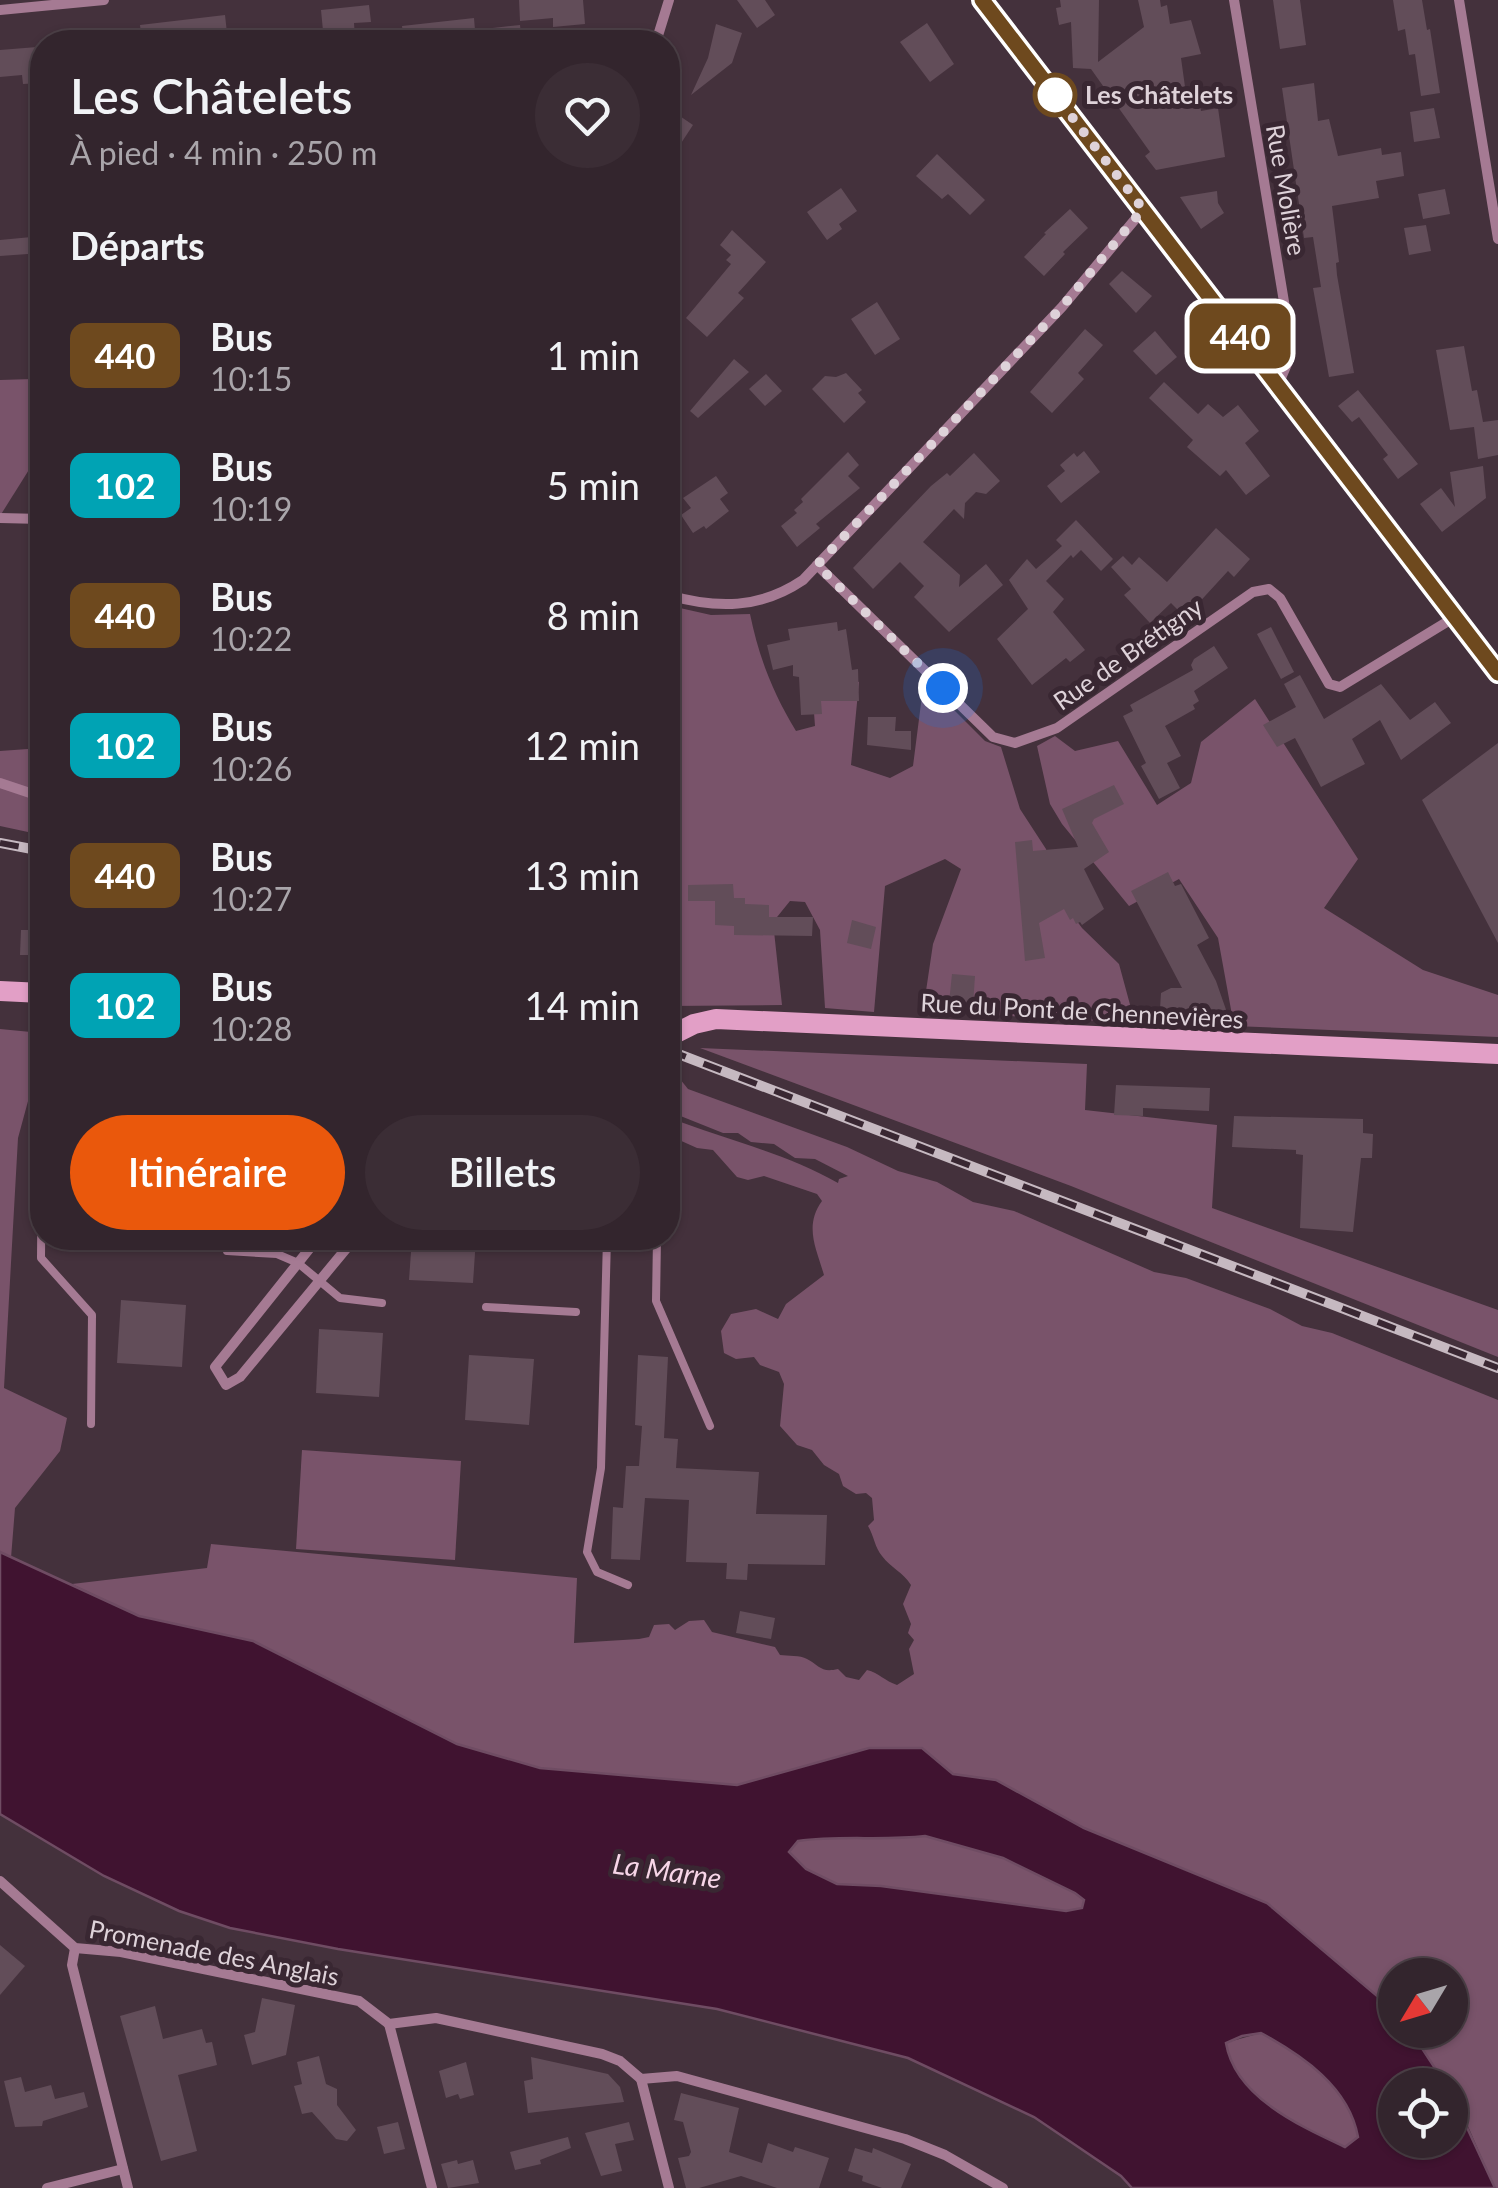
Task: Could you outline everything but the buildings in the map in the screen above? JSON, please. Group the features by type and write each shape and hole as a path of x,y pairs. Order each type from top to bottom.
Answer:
{"main road":[{"path":"985,1 1498,673"},
{"path":"0,992 30,993"},
{"name":"Rue du Pont de Chennevières","path":"680,1025 716,1019 1498,1054"}],"street":[{"path":"0,10 104,0"},
{"path":"660,30 669,0"},
{"name":"Rue Molière","path":"1234,0 1290,338 1290,357 1278,385"},
{"path":"1459,0 1498,239"},
{"path":"680,598 722,606 754,603 780,595 803,580 1062,307 1143,209"},
{"path":"0,518 30,519"},
{"name":"Rue de Brétigny","path":"817,565 994,737 1015,742 1057,728 1253,592 1269,589 1280,598 1329,684 1340,687 1455,617"},
{"path":"0,783 30,793"},
{"path":"309,1250 215,1367 226,1385 240,1377 345,1250"},
{"name":"Promenade des Anglais","path":"0,1881 75,1948 122,1952 359,2001 389,2024"},
{"path":"75,1948 72,1966 128,2188"},
{"path":"432,2188 389,2024 436,2018 602,2054 620,2062 641,2079 669,2188"},
{"path":"641,2079 677,2076 904,2139 1003,2188"},
{"path":"47,2188 123,2169"}],"lane":[{"path":"41,1250 41,1258 92,1315 91,1424"},
{"path":"607,1250 601,1468 587,1552 597,1572 628,1585"},
{"path":"657,1250 656,1300 710,1426"},
{"path":"227,1251 277,1254 298,1264 340,1298 382,1303"},
{"path":"486,1308 576,1312"}],"shaded area":[{"path":"30,379 30,468 0,516 0,380"},
{"path":"680,608 711,615 750,614 768,675 796,731 815,726 811,673 859,682 851,765 890,778 913,766 924,680 985,741 1001,747 1020,809 1046,849 1062,901 1082,928 1119,964 1135,1023 923,1011 933,944 961,869 945,859 885,886 874,1012 825,1008 820,930 805,902 790,901 773,922 782,1005 680,1006"},
{"path":"1255,699 1358,859 1324,908 1423,970 1498,995 1498,1037 1234,1026 1218,938 1179,879 1129,906 1050,804 1037,746 1055,736 1075,751 1118,741 1157,805 1191,783 1201,742"},
{"path":"30,749 30,832 0,826 0,751"},
{"path":"0,1029 30,1032 30,1094 18,1138 4,1388 67,1418 60,1451 15,1508 11,1558 0,1552"},
{"path":"700,1048 1087,1064 1085,1110 1217,1125 1212,1208 1498,1310 1498,1357 1071,1186"},
{"path":"680,1079 688,1089 847,1147 898,1171 937,1182 973,1202 1014,1211 1154,1272 1186,1278 1270,1309 1302,1326 1332,1333 1498,1400 1498,2188 1468,2126 1468,2068 1435,2068 1422,2048 1468,2048 1468,1958 1378,1958 1378,1997 1267,1903 1075,1826 996,1780 953,1775 921,1748 869,1748 737,1785 540,1768 457,1744 253,1641 139,1616 72,1584 207,1568 211,1544 577,1578 574,1643 639,1639 649,1637 654,1625 669,1624 675,1630 689,1621 704,1620 712,1632 775,1647 780,1655 804,1658 824,1669 838,1669 846,1677 859,1680 867,1670 897,1685 914,1674 909,1649 914,1640 908,1633 911,1624 903,1604 911,1585 878,1549 868,1526 874,1520 872,1498 843,1486 839,1474 824,1465 812,1450 797,1445 780,1426 784,1384 779,1372 760,1365 754,1357 736,1359 724,1353 721,1331 731,1314 756,1309 778,1319 786,1304 824,1275 813,1228 822,1201 817,1194 764,1176 748,1180 737,1177 713,1150 680,1140 680,1121 776,1155 838,1183 848,1176 815,1159 795,1158 774,1144 751,1142 738,1133 723,1133 680,1116"},
{"path":"302,1450 461,1461 455,1560 296,1549"},
{"path":"925,1836 1003,1858 1075,1893 1084,1900 1082,1908 1067,1911 881,1886 837,1884 806,1869 789,1852 798,1841"},
{"path":"1261,2033 1322,2075 1344,2103 1358,2137 1345,2147 1308,2130 1272,2108 1242,2080 1225,2043"}],"water":[{"name":"La Marne","path":"0,1552 139,1616 253,1641 457,1744 540,1768 737,1785 869,1748 922,1748 953,1774 996,1780 1084,1828 1267,1903 1378,1997 1378,2048 1422,2048 1435,2068 1378,2068 1378,2158 1468,2158 1468,2130 1495,2188 1132,2188 1121,2176 1034,2117 908,2058 717,2009 230,1928 179,1911 104,1876 0,1814","holes":["925,1836 1003,1858 1075,1893 1084,1900 1082,1908 1066,1911 881,1886 837,1884 806,1869 789,1852 798,1841","1261,2033 1322,2075 1345,2103 1358,2137 1345,2147 1290,2119 1256,2094 1242,2079 1226,2043"]}],"railway":[{"path":"0,843 30,849"},
{"path":"680,1055 1498,1368"}],"bus line":[{"name":"440","path":"982,0 1498,673"}],"place":[{"name":"Les Châtelets","path":"1055,95"}],"route":[{"path":"943,688 817,565 1062,307 1143,209 1055,95"}]}
